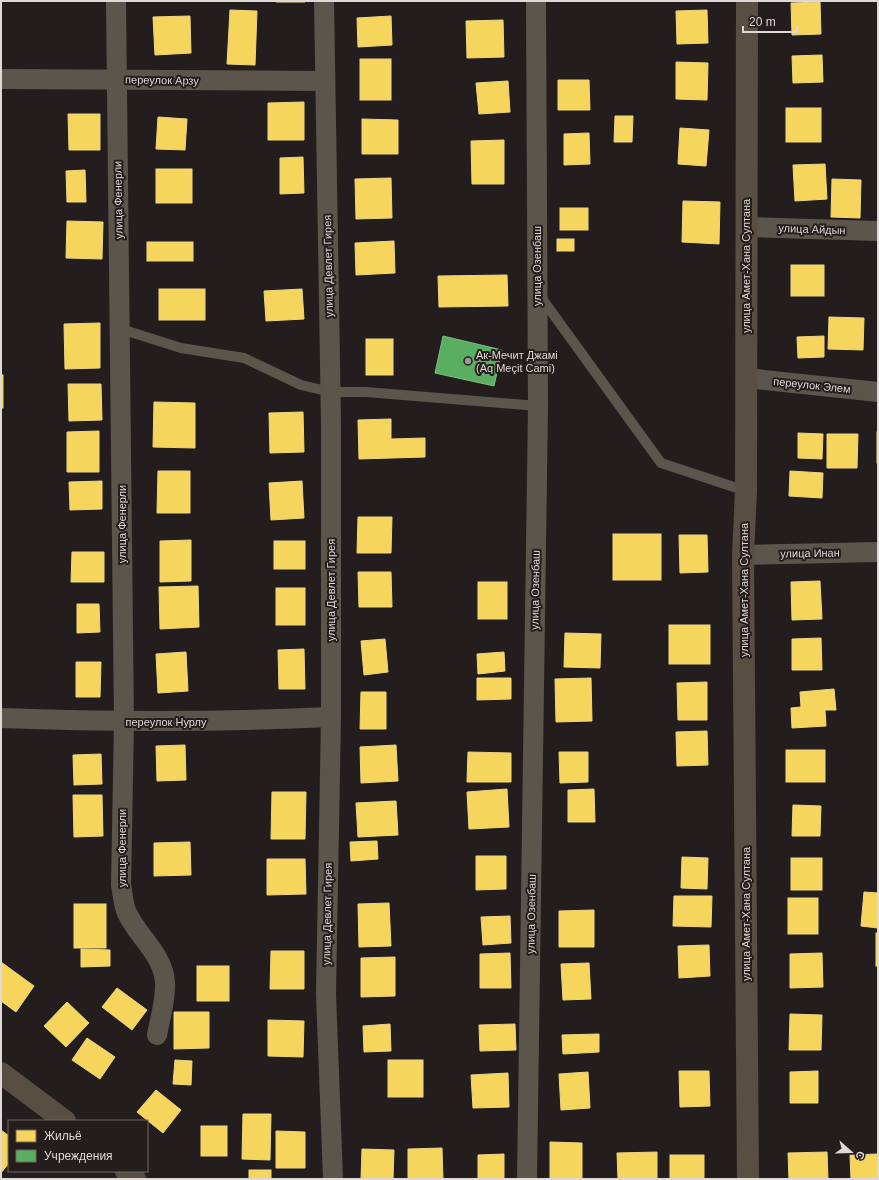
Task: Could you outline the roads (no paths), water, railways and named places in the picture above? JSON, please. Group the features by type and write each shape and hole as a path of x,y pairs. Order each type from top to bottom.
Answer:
{"street":[{"name":"улица Фенерли","path":"116,1 121,329 124,722 121,885 126,911 141,937 158,957 165,982 164,998 157,1035"},
{"name":"улица Девлет Гирея","path":"324,1 324,81 330,392 331,717 326,994 333,1179"},
{"name":"улица Озенбаш","path":"527,1179 538,406 536,1"},
{"name":"улица Амет-Хана Султана","path":"747,1 746,491 743,554 748,1179"},
{"name":"переулок Арзу","path":"1,79 324,81"},
{"name":"улица Айдын","path":"746,227 878,231"},
{"name":"переулок Элем","path":"746,378 878,392"},
{"name":"улица Инан","path":"743,554 878,552"},
{"name":"переулок Нурлу","path":"1,718 124,722 231,721 331,717"},
{"path":"1,1072 64,1120"},
{"path":"127,1172 135,1179"}],"lane":[{"path":"537,293 661,463 746,491"},
{"path":"121,329 181,348 244,358 301,385 330,392 366,392 538,406"}],"place":[{"name":"Ак-Мечит Джамі (Aq Meçit Cami)","path":"468,361"}]}
